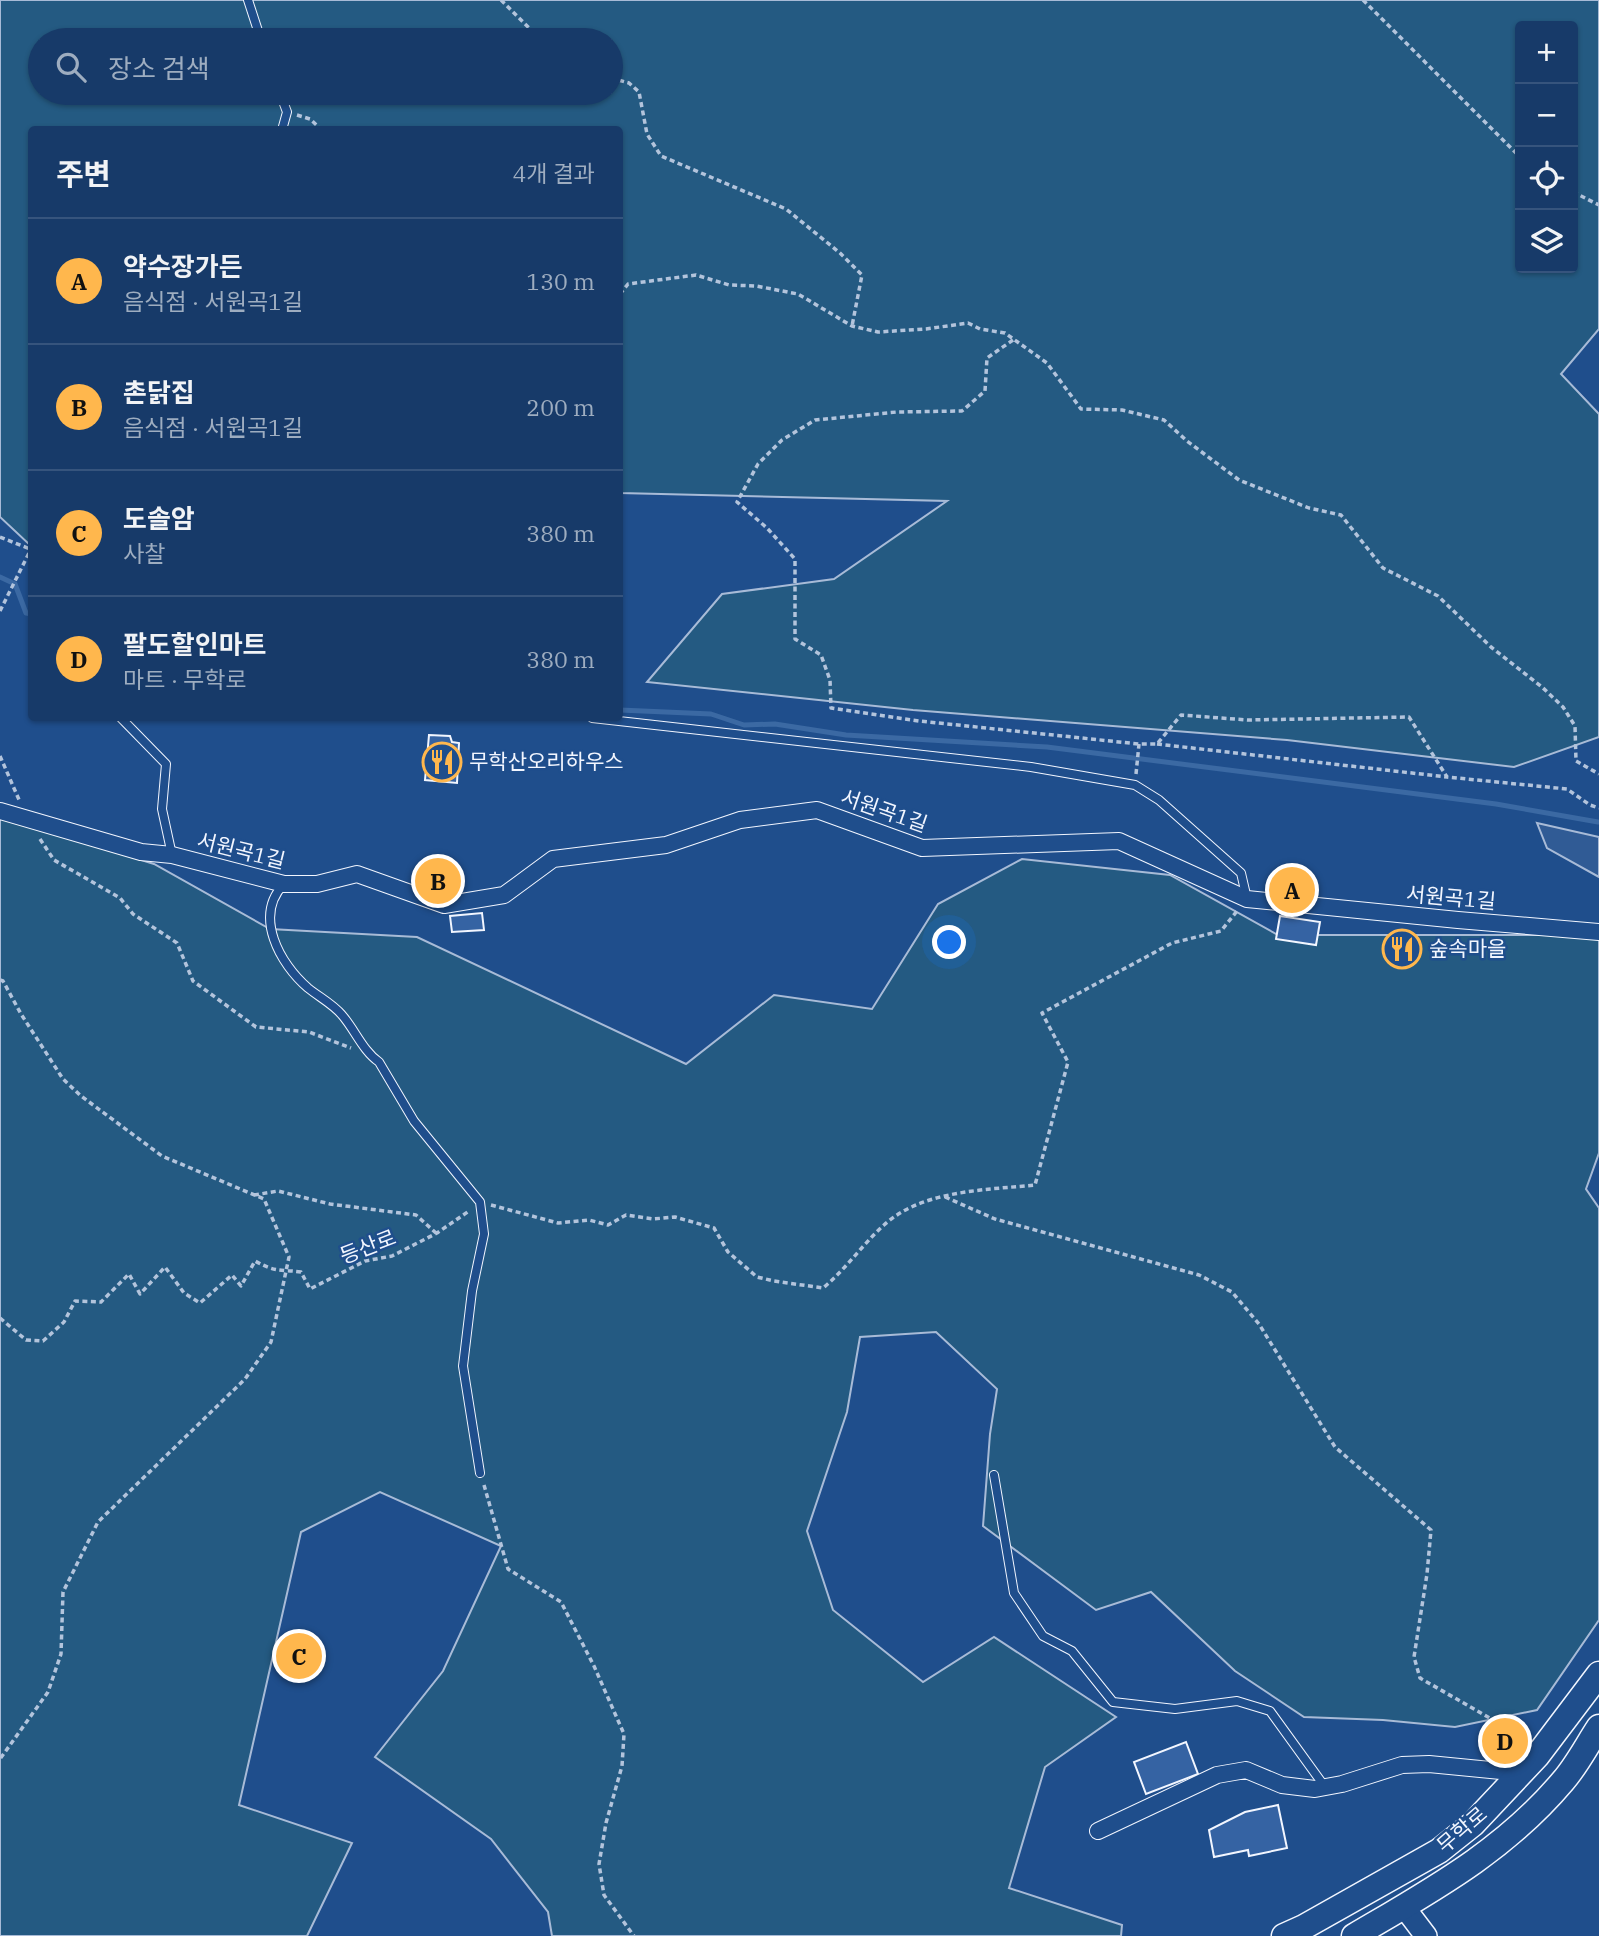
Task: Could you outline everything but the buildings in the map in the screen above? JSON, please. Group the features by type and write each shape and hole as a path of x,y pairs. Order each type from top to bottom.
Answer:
{"main road":[{"name":"무학로","path":"1284,1936 1439,1851 1473,1824 1542,1749 1599,1674"},
{"name":"무학로","path":"1354,1936 1459,1874 1516,1831 1564,1780 1599,1727"},
{"path":"1404,1907 1426,1936"}],"street":[{"name":"서원곡1길","path":"0,811 141,852 172,855 284,884 317,884 356,874 444,905 504,895 553,859 666,845 740,820 817,810 922,848 1119,841 1247,899 1599,932"},
{"path":"1098,1831 1217,1776 1246,1770 1282,1785 1315,1789 1342,1784 1402,1765 1429,1764 1521,1773"}],"lane":[{"path":"248,0 257,28"},
{"path":"283,126 287,112 284,105"},
{"name":"서원곡1길","path":"124,721 166,764 162,810 172,855"},
{"path":"619,721 1031,767 1135,785 1159,800 1241,873 1247,899"},
{"path":"284,884 275,893 269,920 279,954 306,986 340,1013 370,1055 379,1062 414,1121 480,1202 484,1234 472,1291 463,1366 480,1473"},
{"path":"994,1475 1014,1593 1044,1636 1072,1651 1113,1702 1175,1709 1237,1701 1270,1711 1325,1787"}],"path":[{"path":"501,0 529,28"},
{"path":"1363,0 1515,152"},
{"path":"623,81 639,92 647,134 661,156 786,209 840,253 862,275 852,326"},
{"path":"287,112 310,119 317,126"},
{"path":"1578,194 1599,205"},
{"path":"623,290 628,284 696,275 729,285 757,286 798,294 852,326 878,332 968,323 980,329 1004,333 1047,363 1082,409 1122,410 1164,419 1187,441 1238,480 1309,508 1341,515 1383,568 1437,596 1491,648 1542,687 1563,707 1575,726 1576,761 1599,774"},
{"path":"1013,340 987,358 985,391 962,411 897,412 815,420 782,440 758,464 737,502 767,528 795,559 795,639 821,655 831,680 831,708 919,721 1567,789 1599,808"},
{"path":"0,537 28,547"},
{"path":"0,611 28,554"},
{"path":"1157,744 1181,715 1248,720 1409,716 1447,777"},
{"path":"1136,775 1139,744"},
{"path":"0,756 29,821 54,860 120,898 133,914 177,943 193,981 256,1027 309,1032 370,1055"},
{"path":"480,1202 558,1223 589,1220 608,1225 626,1215 653,1219 675,1217 694,1221 714,1228 728,1252 757,1277 823,1288 843,1272 863,1246 905,1209 944,1197 1035,1185 1068,1062 1042,1013 1172,943 1221,931 1247,899"},
{"path":"0,980 63,1079 81,1096 162,1156 264,1199 289,1257 271,1342 245,1379 98,1522 63,1592 61,1654 48,1692 0,1759"},
{"path":"252,1195 278,1191 330,1205 416,1215 437,1233"},
{"path":"944,1197 995,1219 1199,1275 1232,1292 1259,1324 1335,1447 1431,1530 1414,1657 1420,1678 1542,1749"},
{"name":"등산로","path":"0,1318 26,1340 43,1341 64,1322 75,1301 101,1302 129,1274 140,1294 165,1266 184,1293 200,1303 232,1275 241,1286 256,1261 275,1272 301,1272 310,1289 365,1261 392,1256 437,1233 480,1202"},
{"path":"480,1473 508,1569 561,1602 594,1666 624,1734 622,1766 606,1823 599,1864 604,1895 634,1936"}],"shaded area":[{"path":"0,0 1599,0 1599,329 1561,374 1599,414 1599,737 1514,767 1287,740 913,710 647,682 722,594 834,579 947,501 623,493 623,126 28,126 28,543 0,517"},
{"path":"0,816 154,864 270,929 417,937 686,1064 774,995 872,1009 938,904 1022,859 1170,875 1278,935 1599,935 1599,1153 1586,1189 1599,1208 1599,1620 1537,1710 1455,1727 1383,1720 1304,1717 1235,1671 1151,1592 1096,1610 983,1526 990,1434 997,1389 936,1332 860,1337 847,1412 807,1531 833,1610 923,1682 994,1637 1116,1717 1045,1767 1009,1888 1122,1925 1121,1936 552,1936 548,1912 491,1839 375,1757 443,1671 501,1546 380,1492 301,1532 239,1805 352,1843 307,1936 0,1936"},
{"path":"1537,823 1599,837 1599,877 1547,848"}],"waterway":[{"path":"0,577 15,584 28,613"},
{"path":"623,710 711,714 744,725 775,724 846,735 1047,747 1496,804 1598,822"}],"place":[{"name":"무학산오리하우스","path":"442,762"},
{"name":"촌닭집","path":"438,881"},
{"name":"약수장가든","path":"1292,890"},
{"name":"숲속마을","path":"1402,949"},
{"name":"도솔암","path":"299,1656"},
{"name":"팔도할인마트","path":"1505,1741"}]}
